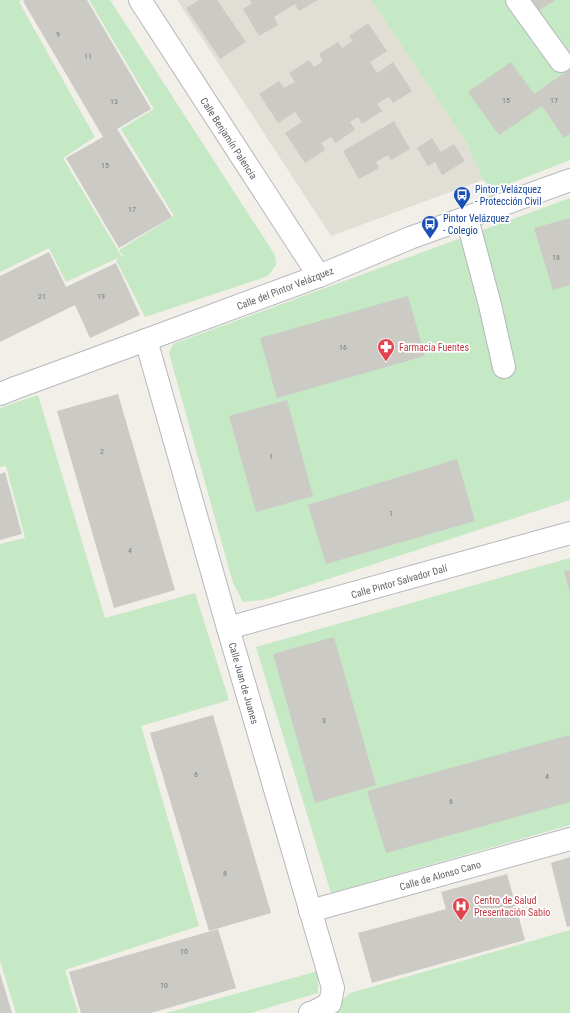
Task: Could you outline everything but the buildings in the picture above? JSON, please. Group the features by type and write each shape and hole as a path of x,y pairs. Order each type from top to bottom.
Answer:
{"street":[{"name":"Calle Benjamín Palencia","path":"140,0 319,276"},
{"path":"517,0 560,61"},
{"name":"Calle del Pintor Velázquez","path":"0,394 319,276 410,238 570,180"},
{"path":"467,218 490,305 504,367"},
{"name":"Calle Juan de Juanes","path":"146,340 333,988 330,1003 310,1013"},
{"name":"Calle Pintor Salvador Dalí","path":"228,628 570,533"},
{"name":"Calle de Alonso Cano","path":"310,911 570,838"}],"shaded area":[{"path":"177,0 371,0 466,142 483,180 331,236"}],"green space":[{"path":"0,0 22,0 19,2 95,137 63,158 122,257 123,256 119,250 174,216 121,129 154,109 89,0 110,0 275,255 276,265 268,276 145,317 116,260 120,257 66,282 49,248 0,272"},
{"path":"371,0 570,0 570,160 493,190 483,180 466,142"},
{"path":"570,198 570,500 267,599 243,602 233,583 169,353 173,344"},
{"path":"38,395 105,618 195,593 229,700 141,726 199,926 65,970 78,1013 16,1013 0,961 0,544 25,538 6,466 0,467 0,408"},
{"path":"570,558 570,825 331,893 256,647"},
{"path":"570,930 570,1013 328,1013 350,993"},
{"path":"318,971 318,993 251,1013 166,1013"}],"place":[{"name":"Pintor Velázquez - Protección Civil","path":"462,210"},
{"name":"Pintor Velázquez - Colegio","path":"430,239"},
{"name":"Farmacia Fuentes","path":"386,362"},
{"name":"Centro de Salud Presentación Sabio","path":"461,921"}]}
